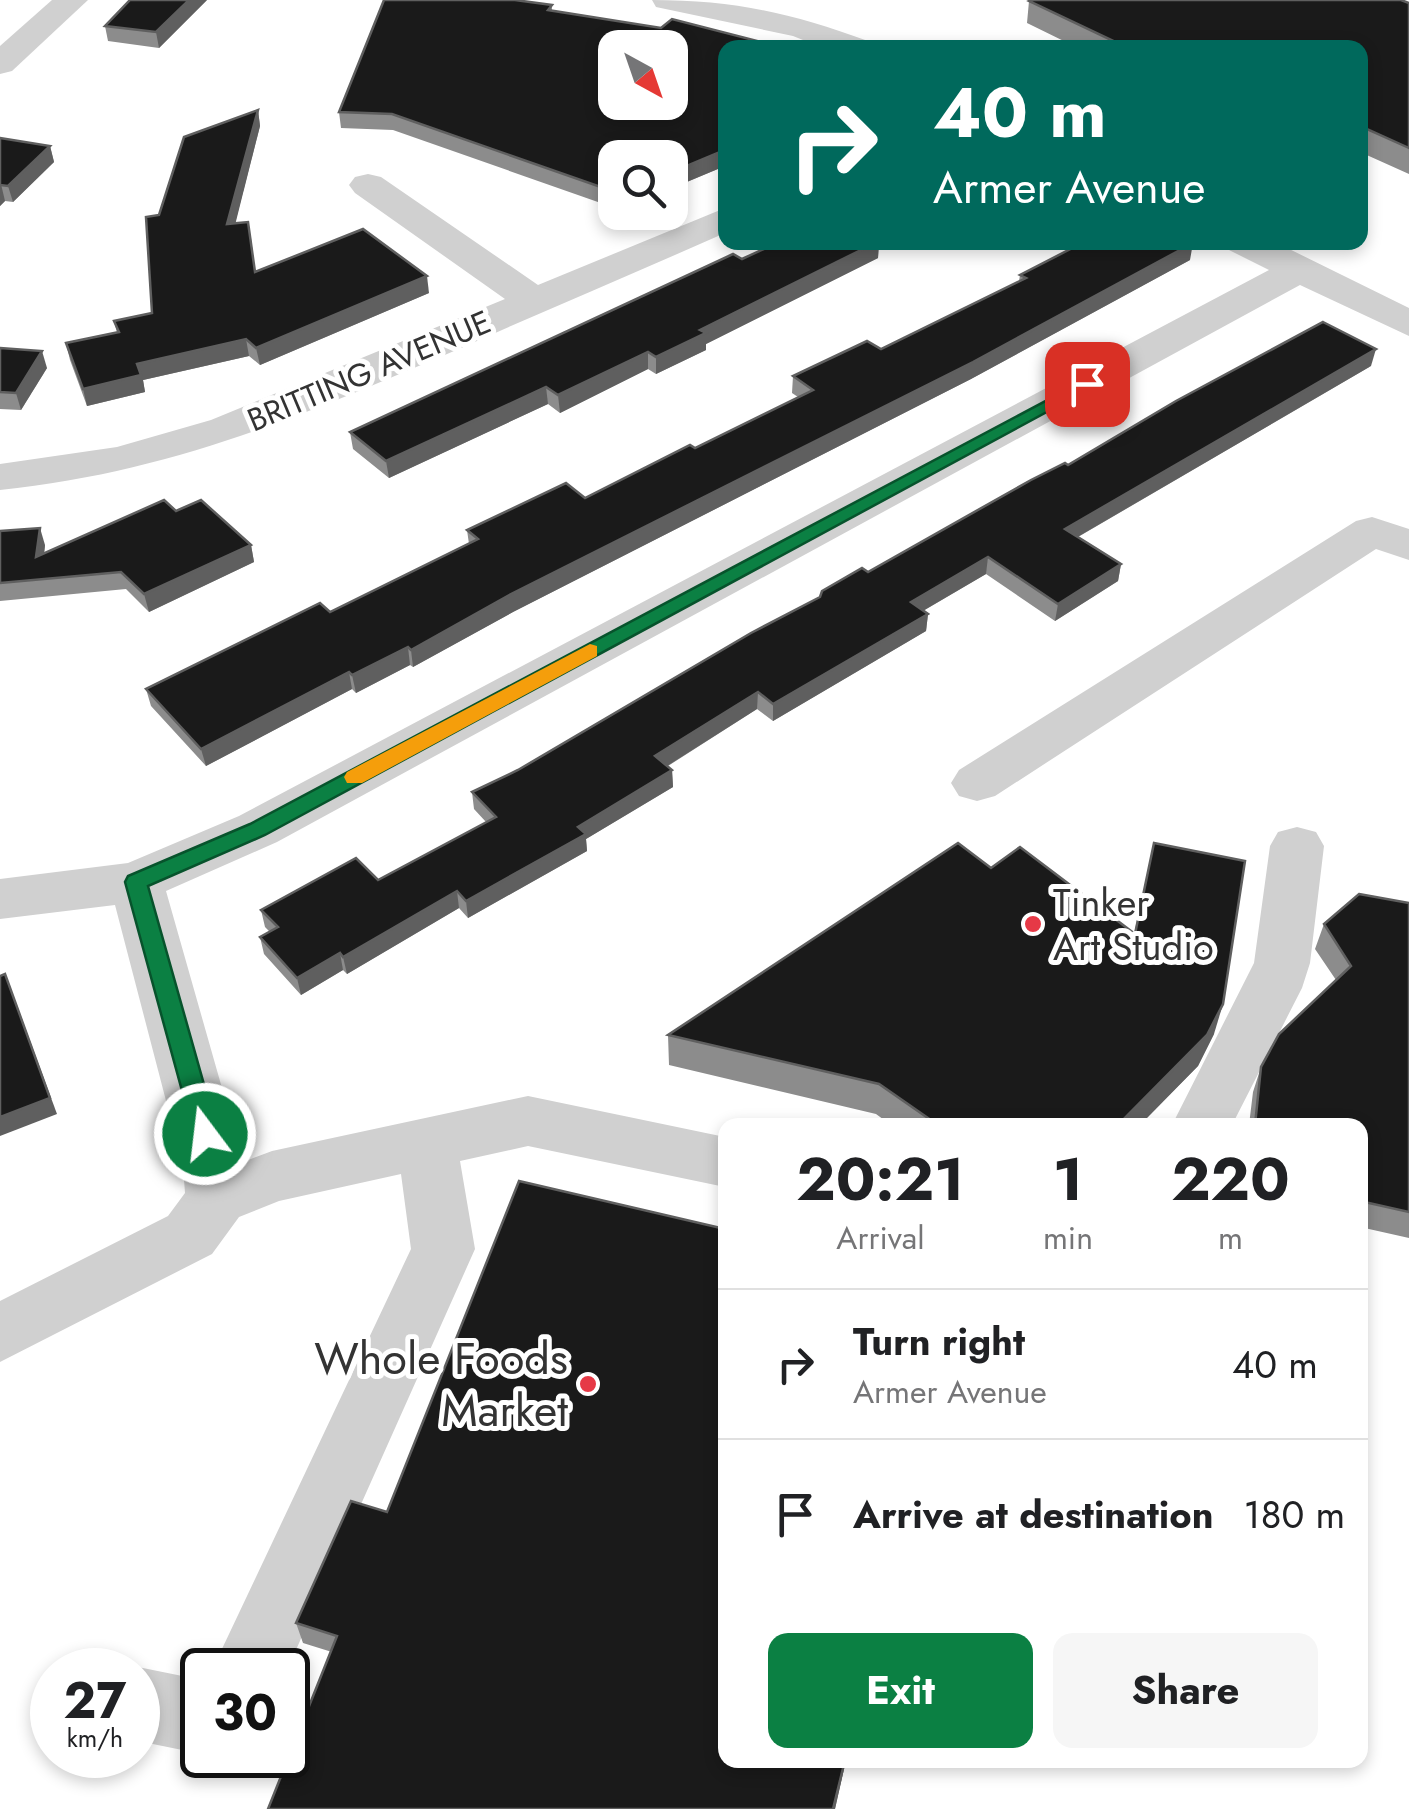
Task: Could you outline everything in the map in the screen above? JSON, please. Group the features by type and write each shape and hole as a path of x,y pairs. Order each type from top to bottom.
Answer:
{"street":[{"path":"0,64 72,0"},
{"path":"668,0 802,28 834,40"},
{"path":"368,185 535,301"},
{"name":"BRITTING AVENUE","path":"0,478 68,472 154,453 243,426 718,222"},
{"path":"1259,250 1409,324"},
{"path":"0,899 136,882 274,821 1299,270"},
{"path":"977,783 1372,532 1409,546"},
{"path":"1206,1118 1274,988 1282,963 1297,846"},
{"path":"136,882 214,1166 203,1217"},
{"path":"0,1333 272,1177 528,1120 718,1161"},
{"path":"260,1648 443,1249 428,1143"}],"building":[{"path":"130,0 189,0 156,32 105,26"},
{"path":"384,0 515,0 552,5 548,10 661,28 672,19 753,40 718,40 718,153 688,165 688,140 598,140 598,186 392,114 339,112"},
{"path":"1029,1 1409,3 1409,148 1368,130 1368,40 1111,40"},
{"path":"258,110 227,224 248,222 255,272 363,229 427,276 256,348 246,339 137,364 141,375 83,389 66,343 119,332 114,321 152,313 146,217 159,215 184,137"},
{"path":"0,138 50,146 8,186 0,185"},
{"path":"762,250 861,250 700,330 706,333 656,357 648,352 558,395 546,387 386,461 350,432 733,254 742,259"},
{"path":"1068,250 1180,250 973,362 511,594 411,650 408,647 352,675 349,672 201,749 146,689 320,603 330,612 478,539 467,530 566,483 585,498 690,445 695,448 813,390 793,376 867,341 881,349 1026,278 1020,275"},
{"path":"1323,322 1376,349 1065,529 1121,564 1058,604 988,557 911,602 928,614 773,704 758,692 655,756 672,770 578,827 586,834 466,901 457,891 343,957 340,953 297,978 260,937 278,927 261,910 356,858 378,880 496,817 472,792 518,770 751,633 820,597 822,591 862,568 868,572"},
{"path":"0,348 42,351 16,393 0,392"},
{"path":"164,500 176,511 201,500 251,545 144,594 121,572 0,583 0,531 40,528 36,557"},
{"path":"958,843 991,868 1020,847 1135,934 1154,843 1245,861 1223,1004 1207,1035 1125,1118 928,1118 879,1084 668,1035"},
{"path":"1359,894 1409,903 1409,1212 1368,1203 1368,1118 1256,1118 1261,1067 1279,1034 1351,966 1324,924"},
{"path":"5,974 50,1098 0,1117 0,976"},
{"name":"Whole Foods Market","path":"519,1181 718,1227 718,1768 843,1768 833,1809 268,1809 280,1778 310,1778 310,1704 337,1636 296,1623 351,1501 387,1512"}],"slow traffic":[{"path":"355,777 590,651"}],"place":[{"name":"Tinker Art Studio","path":"1033,924"},
{"name":"Whole Foods Market","path":"588,1384"}],"route":[{"path":"205,1134 136,882 258,829 1087,384"}]}
